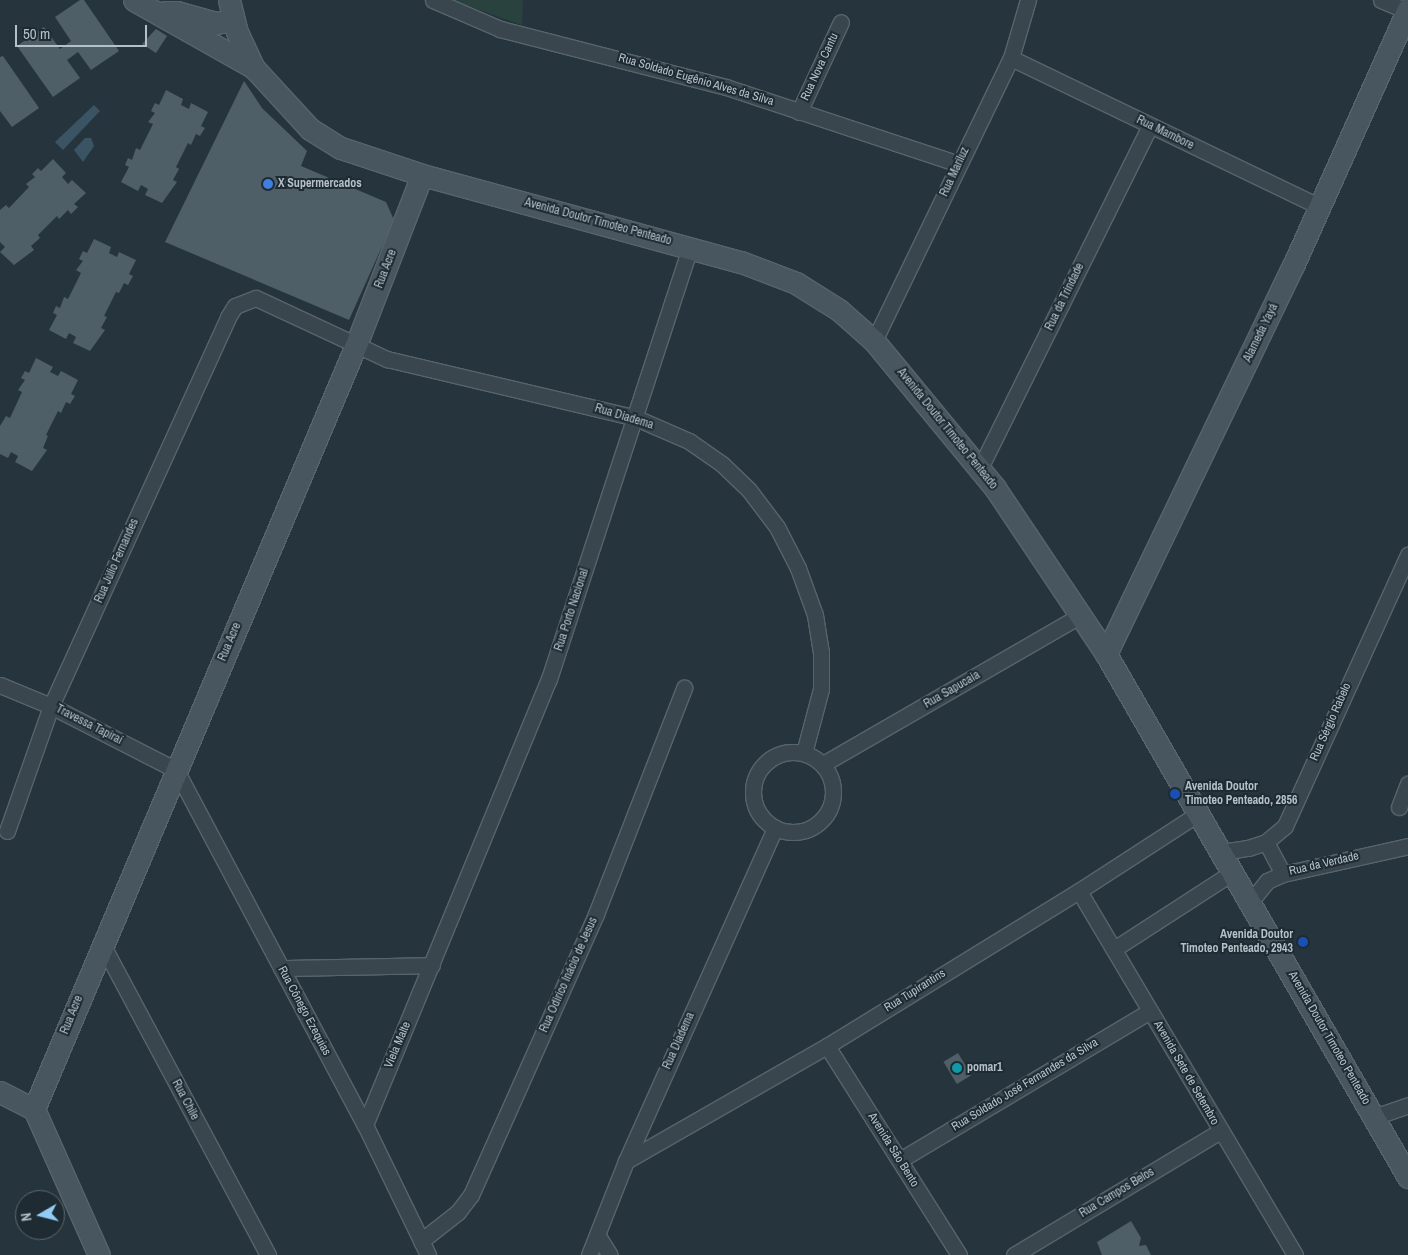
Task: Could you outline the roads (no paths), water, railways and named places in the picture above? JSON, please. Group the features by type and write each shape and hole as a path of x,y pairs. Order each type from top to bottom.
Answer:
{"street":[{"path":"134,0 254,68"},
{"name":"Rua Soldado Eugênio Alves da Silva","path":"433,0 500,29 671,71 959,164"},
{"name":"Rua Mariluz","path":"874,341 1011,58 1028,0"},
{"path":"1381,0 1408,10"},
{"path":"157,13 177,12 216,23 227,21 231,7"},
{"name":"Avenida Doutor Timoteo Penteado","path":"231,7 254,68 310,129 341,148 422,175 741,262 796,283 839,310 874,341 980,468 1106,654 1251,902 1408,1177"},
{"name":"Alameda Yayá","path":"1106,654 1401,45 1408,10"},
{"name":"Rua Nova Cantu","path":"799,112 841,22"},
{"name":"Rua Mambore","path":"1011,58 1321,207"},
{"name":"Rua da Trindade","path":"980,468 1150,126"},
{"name":"Rua Acre","path":"34,1108 356,346 422,175"},
{"name":"Rua Porto Nacional","path":"432,965 549,678 636,418 690,248"},
{"name":"Rua Diadema","path":"245,300 269,302 356,346 387,358 636,418 689,441 722,464 749,490 777,527 798,568 815,615 821,652 821,689 804,753"},
{"name":"Rua Júlio Fernandes","path":"7,831 51,706 228,317 235,306 245,300"},
{"name":"Rua Sérgio Rabelo","path":"1222,852 1248,848 1266,842 1280,831 1292,814 1408,555"},
{"name":"Rua Sapucaia","path":"823,764 1081,615"},
{"name":"Travessa Tapiraí","path":"0,685 51,706 176,770"},
{"name":"Rua Odirico Inácio de Jesus","path":"421,1241 458,1212 474,1189 596,914 684,688"},
{"path":"804,753 823,764 833,790 825,816 815,826 802,831 774,828 756,809 753,783 767,760 778,754 804,753"},
{"name":"Rua Cônego Ezequias","path":"176,770 365,1125 428,1255"},
{"path":"1399,807 1408,784"},
{"name":"Rua Tupirantins","path":"626,1161 827,1046 1079,891 1199,813"},
{"name":"Rua Diadema","path":"589,1255 626,1161 774,828"},
{"path":"1266,842 1283,874"},
{"name":"Rua da Verdade","path":"1251,902 1267,881 1283,874 1408,846"},
{"path":"1114,949 1233,872"},
{"name":"Avenida Sete de Setembro","path":"1079,891 1295,1255"},
{"name":"Rua Chile","path":"102,944 268,1255"},
{"path":"281,968 432,965"},
{"name":"Viela Malte","path":"365,1125 432,965"},
{"name":"Rua Soldado José Fernandes da Silva","path":"900,1160 1150,1011"},
{"name":"Avenida São Bento","path":"827,1046 959,1255"},
{"path":"0,1092 34,1108 99,1255"},
{"path":"1374,1117 1408,1105"},
{"name":"Rua Campos Belos","path":"1014,1255 1220,1131"},
{"path":"598,1236 610,1255"}],"water":[{"path":"94,105 100,111 63,150 55,142"},
{"path":"85,138 91,138 94,146 83,162 74,150"}],"place":[{"name":"X Supermercados","path":"268,184"},
{"name":"Avenida Doutor Timoteo Penteado, 2856","path":"1175,794"},
{"name":"Avenida Doutor Timoteo Penteado, 2943","path":"1303,942"},
{"name":"pomar1","path":"957,1068"}]}
